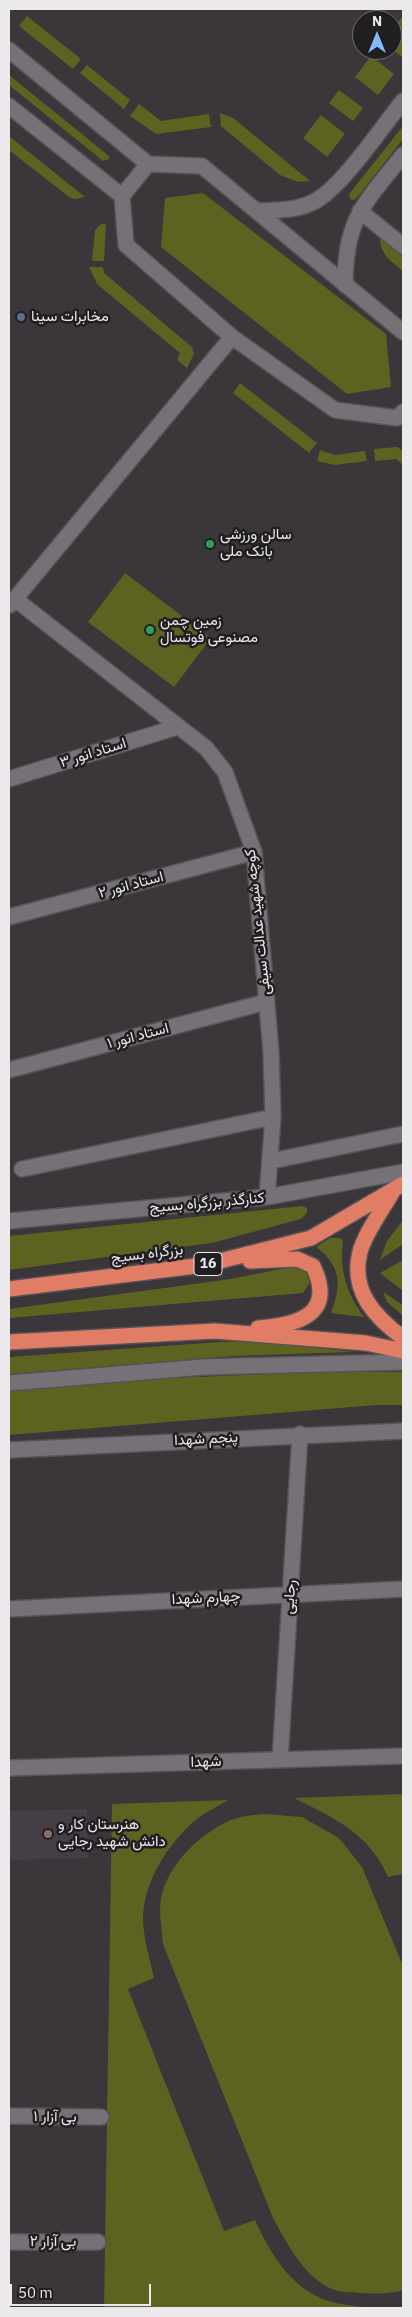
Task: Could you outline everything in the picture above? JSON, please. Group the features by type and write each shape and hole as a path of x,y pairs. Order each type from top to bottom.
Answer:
{"highway":[{"name":"بزرگراه بسیج","path":"9,1289 204,1265 311,1238 398,1187"},
{"name":"16","path":"398,1187 360,1252 358,1281 366,1303 403,1338"},
{"path":"9,1342 272,1327 300,1321 316,1308 321,1291 319,1280 313,1266 297,1259 281,1258 204,1265"},
{"path":"214,1331 366,1343 403,1350"}],"street":[{"path":"9,50 148,164 202,166 403,332"},
{"path":"257,211 288,210 317,200 334,186 403,101"},
{"path":"9,106 122,196"},
{"path":"345,285 347,242 354,221 366,201 403,156"},
{"path":"148,164 122,196 126,245 232,337 335,410 401,418"},
{"path":"360,212 403,246"},
{"path":"12,603 232,337"},
{"name":"کوچه شهید عدالت سیفی","path":"12,603 206,748 225,772 254,852 271,1052 272,1161 267,1197"},
{"name":"استاد انور ۳","path":"9,778 177,727"},
{"name":"استاد انور ۲","path":"9,917 254,852"},
{"name":"استاد انور ۱","path":"9,1070 266,1002"},
{"path":"22,1169 273,1117"},
{"path":"272,1161 403,1134"},
{"name":"کنارگذر بزرگراه بسیج","path":"9,1221 267,1197 403,1172"},
{"path":"9,1383 204,1367 403,1362"},
{"name":"پنجم شهدا","path":"9,1450 300,1434 403,1431"},
{"name":"رجایی","path":"280,1760 300,1434"},
{"name":"چهارم شهدا","path":"9,1609 403,1589"},
{"name":"شهدا","path":"9,1768 403,1756"},
{"name":"بی آزار ۱","path":"9,2116 101,2117"},
{"name":"بی آزار ۲","path":"9,2242 98,2242"}],"shaded area":[{"name":"هنرستان کار و دانش شهید رجایی","path":"87,1809 88,1858 9,1860 9,1811"}],"green space":[{"path":"27,16 81,59 73,69 19,26"},
{"path":"403,16 403,58 402,57"},
{"path":"368,60 376,60 394,74 378,95 355,77"},
{"path":"87,65 130,100 124,109 80,73"},
{"path":"9,75 109,156 109,159 103,161 9,85"},
{"path":"339,90 363,108 353,121 329,103"},
{"path":"139,104 161,121 209,114 211,127 156,134 130,116"},
{"path":"220,113 233,118 310,181 298,182 280,175 221,126"},
{"path":"321,115 345,134 327,157 303,138"},
{"path":"403,126 403,139 356,199 352,200 349,197 350,193"},
{"path":"9,136 85,197 75,199 69,197 9,150"},
{"path":"203,193 386,334 391,387 347,394 161,247 165,198"},
{"path":"101,224 106,224 104,261 92,261 95,230"},
{"path":"380,236 403,255 403,271 390,260 381,248"},
{"path":"89,267 103,267 104,273 192,347 194,354 187,368 177,360 180,353 97,284"},
{"path":"240,383 317,443 309,453 233,393"},
{"path":"397,447 403,451 403,465 396,459 375,461 374,449"},
{"path":"320,450 335,455 365,451 367,461 335,465 317,461"},
{"name":"زمین چمن مصنوعی فوتسال","path":"125,573 211,638 174,687 88,622"},
{"path":"302,1206 307,1208 307,1213 301,1219 212,1243 9,1270 9,1236"},
{"path":"403,1220 403,1244 380,1260 387,1241"},
{"path":"330,1238 340,1238 343,1241 343,1272 353,1300 364,1317 331,1313 337,1293 337,1276 330,1261 316,1247"},
{"path":"403,1260 403,1291 380,1273"},
{"path":"295,1266 309,1273 309,1284 303,1293 9,1318 9,1309 231,1279"},
{"path":"383,1292 403,1305 403,1316 387,1302"},
{"path":"267,1341 353,1352 233,1356 9,1374 9,1357 219,1342"},
{"path":"333,1371 403,1372 403,1405 376,1405 9,1435 9,1391 173,1378"},
{"path":"403,1794 403,1874 388,1877 371,1849 360,1838 336,1820 294,1798"},
{"path":"228,1800 192,1823 173,1843 157,1867 147,1894 143,1921 154,1978 128,1989 224,2231 255,2220 275,2257 292,2279 303,2288 328,2301 371,2308 104,2308 112,1804"},
{"path":"265,1814 302,1817 339,1838 362,1867 403,1966 403,2290 377,2294 338,2291 316,2280 292,2251 273,2218 163,1944 160,1913 162,1895 174,1868 183,1856 206,1835 231,1820"}],"place":[{"name":"مخابرات سینا","path":"21,317"},
{"name":"سالن ورزشی بانک ملی","path":"210,544"},
{"name":"زمین چمن مصنوعی فوتسال","path":"150,630"},
{"name":"هنرستان کار و دانش شهید رجایی","path":"48,1834"}]}
